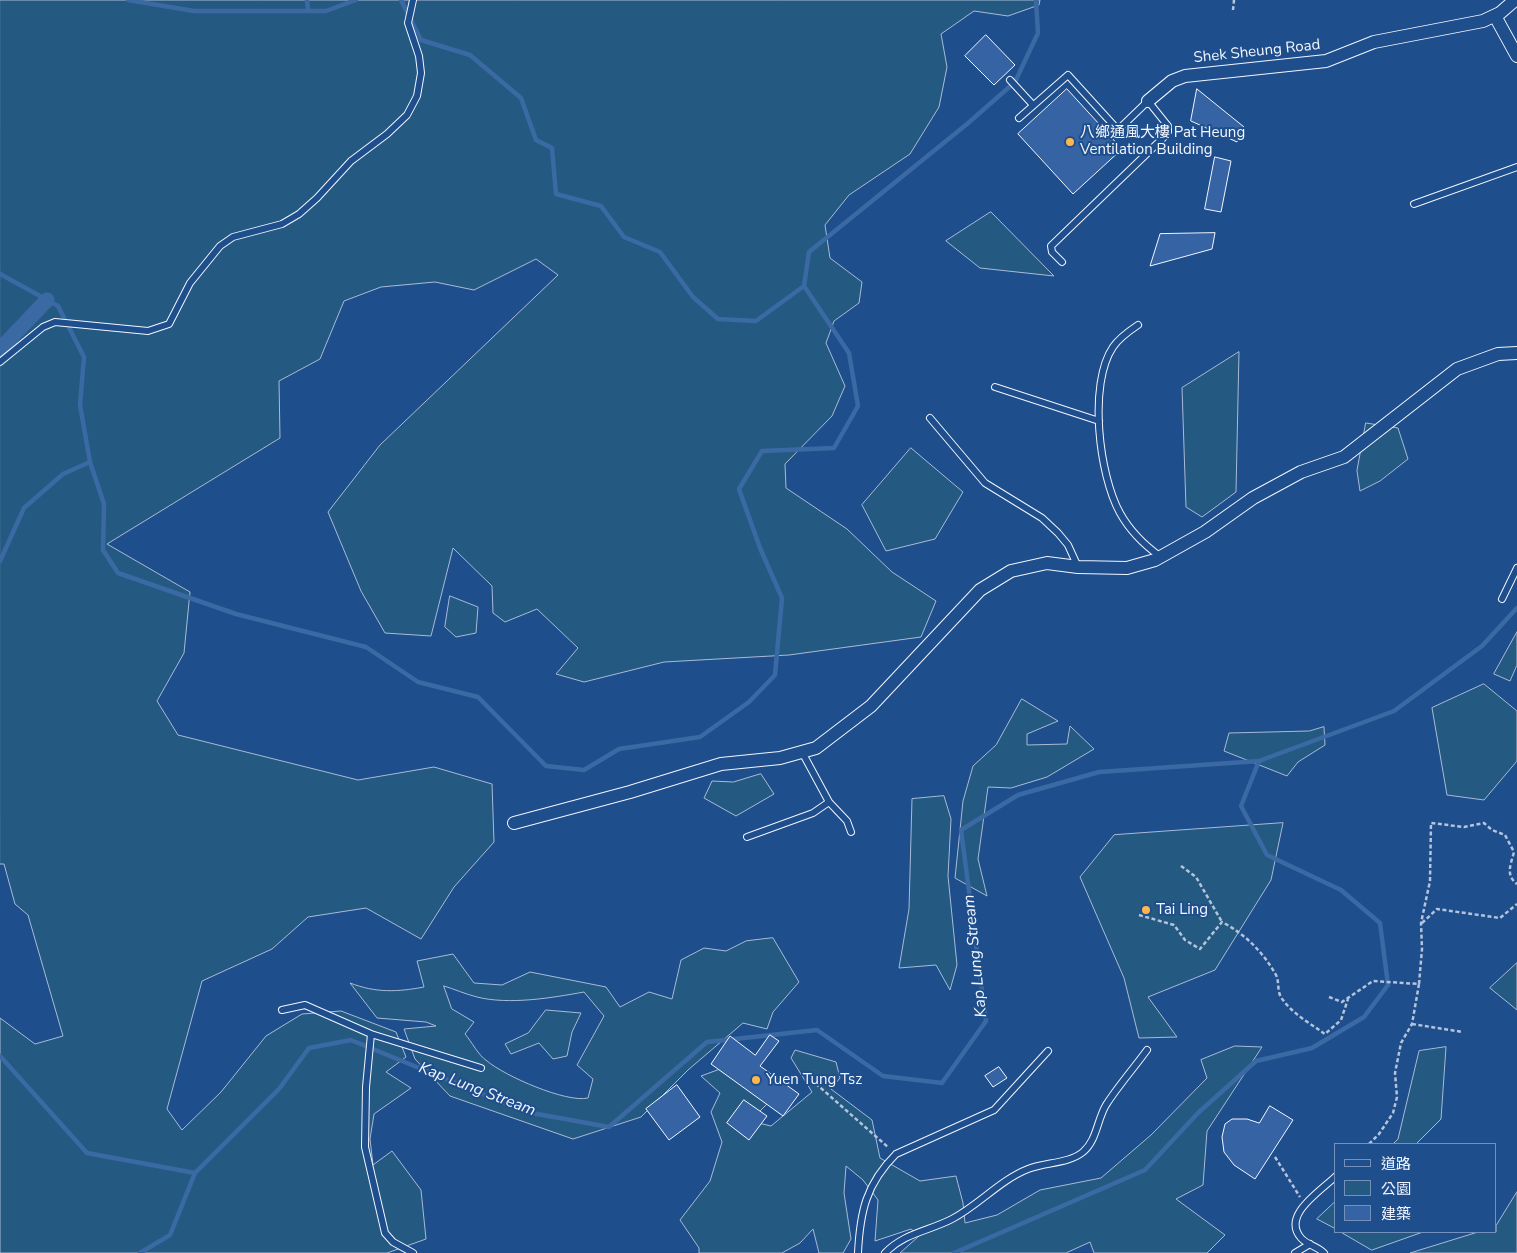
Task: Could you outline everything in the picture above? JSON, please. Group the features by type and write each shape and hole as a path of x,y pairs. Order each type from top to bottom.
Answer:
{"street":[{"name":"Shek Sheung Road","path":"1148,101 1172,81 1185,76 1326,61 1374,42 1483,21 1495,16 1515,0"},
{"path":"1495,16 1517,56"},
{"path":"514,823 639,790 721,764 780,758 816,748 871,706 980,590 1011,571 1047,562 1078,567 1127,568 1161,557 1204,532 1253,498 1301,472 1344,458 1457,369 1498,354 1517,353"}],"lane":[{"path":"0,362 42,327 55,322 148,331 161,328 169,324 190,283 220,246 234,237 282,224 299,214 317,198 351,161 392,131 411,109 421,78 419,56 408,27 408,13 413,0"},
{"path":"1019,118 1068,75 1118,130 1148,101 1168,126 1168,132 1051,246 1052,252 1062,262"},
{"path":"1010,80 1034,105"},
{"path":"1414,204 1517,167"},
{"path":"1138,325 1121,338 1106,361 1102,379 1099,421 1105,477 1120,513 1134,534 1161,557"},
{"path":"995,387 1099,421"},
{"path":"930,418 985,483 1042,518 1058,533 1068,545 1078,567"},
{"path":"1502,599 1517,568"},
{"path":"802,752 828,802 847,821 851,832"},
{"path":"747,837 813,813 828,802"},
{"path":"282,1010 305,1005 371,1034 481,1068"},
{"path":"371,1034 365,1147 384,1233 393,1242 413,1253"},
{"path":"885,1253 908,1236 951,1220 1014,1176 1028,1169 1065,1160 1081,1153 1093,1140 1107,1104 1147,1050"},
{"path":"858,1253 860,1222 864,1202 884,1167 896,1154 994,1110 1048,1051"},
{"path":"1324,1253 1302,1239 1295,1228 1298,1212 1334,1178"},
{"path":"1295,1253 1310,1244"}],"path":[{"path":"1233,10 1234,0"},
{"path":"1370,1143 1393,1114 1397,1097 1395,1073 1402,1043 1412,1024 1419,984 1422,949 1421,923 1429,889 1431,824 1464,827 1484,823 1492,830 1505,835 1514,852 1509,872 1510,878 1517,884"},
{"path":"1181,866 1196,877 1222,922 1240,931 1250,940 1277,976 1278,992 1283,1001 1325,1034 1341,1020 1348,997"},
{"path":"1421,923 1437,909 1500,918 1517,904"},
{"path":"1139,915 1174,925 1185,940 1200,949 1222,922"},
{"path":"1329,997 1342,1002 1373,980 1419,984"},
{"path":"1412,1024 1463,1032"},
{"path":"806,1075 896,1154"},
{"path":"1275,1157 1295,1192 1306,1204"}],"green space":[{"path":"0,0 1040,0 1039,5 1008,16 974,11 941,34 947,67 939,107 910,154 849,195 825,225 830,258 862,282 859,303 834,321 826,343 845,386 832,416 785,464 786,488 847,529 892,572 936,601 921,637 789,655 664,662 584,682 556,674 578,648 537,609 505,622 493,613 492,586 453,548 431,636 385,633 361,591 328,512 380,445 558,275 536,259 474,290 435,282 381,287 344,301 320,359 279,381 280,438 107,544 190,592 184,653 157,701 178,735 358,780 434,767 492,784 494,842 454,887 421,939 366,908 308,917 272,949 202,981 167,1109 182,1130 221,1092 266,1036 302,1014 341,1011 396,1032 406,1057 386,1072 411,1088 374,1114 370,1139 373,1165 392,1151 421,1190 426,1239 387,1253 0,1253 0,1018 35,1044 63,1036 28,915 15,904 4,864 0,864"},
{"path":"991,212 1054,276 980,268 946,241"},
{"path":"1239,352 1236,492 1202,517 1186,507 1182,388"},
{"path":"1366,423 1398,428 1408,459 1380,481 1360,491 1357,471"},
{"path":"911,448 963,492 935,539 886,551 862,505"},
{"path":"450,596 478,607 476,633 456,637 445,627"},
{"path":"1517,632 1517,665 1510,681 1494,674"},
{"path":"1484,684 1517,711 1517,761 1484,800 1447,795 1432,708"},
{"path":"1022,699 1058,721 1027,734 1027,745 1067,744 1070,726 1094,749 1047,777 1011,788 988,787 978,859 987,896 955,878 963,801 973,766 996,745"},
{"path":"1324,727 1325,745 1298,762 1287,776 1224,751 1229,733 1309,731"},
{"path":"761,774 774,794 736,816 704,798 712,781 733,782"},
{"path":"944,796 951,819 948,876 957,965 950,990 936,965 899,968 909,909 912,799"},
{"path":"1283,823 1271,880 1215,970 1148,997 1177,1037 1139,1038 1124,978 1080,877 1114,835"},
{"path":"773,938 799,982 773,1012 767,1029 743,1023 688,1070 641,1117 573,1139 450,1096 415,1059 404,1029 436,1026 426,1022 377,1018 350,983 369,989 387,991 424,987 417,961 453,954 474,983 502,985 530,972 606,987 620,1007 649,992 672,999 681,960 704,948 726,951 746,941","holes":["444,986 477,997 516,1001 584,992 604,1016 577,1065 593,1079 588,1098 565,1096 536,1087 507,1074 484,1058 465,1034 474,1022 452,1009"]},
{"path":"1517,963 1517,1010 1490,988"},
{"path":"546,1010 581,1013 572,1032 567,1056 553,1059 539,1043 511,1054 505,1044 528,1033"},
{"path":"1235,1046 1262,1047 1207,1131 1203,1185 1176,1199 1225,1235 1207,1253 1094,1253 1090,1242 1066,1253 900,1253 919,1236 911,1229 875,1241 878,1200 863,1180 846,1166 844,1193 851,1239 843,1253 819,1253 813,1229 800,1243 782,1253 699,1253 699,1248 680,1220 710,1181 722,1142 711,1112 720,1093 701,1076 731,1065 777,1094 750,1121 771,1126 812,1092 791,1058 795,1050 836,1062 840,1078 831,1089 872,1120 880,1158 920,1181 956,1176 963,1203 965,1223 997,1215 1040,1190 1101,1178 1151,1135 1207,1078 1201,1060"},
{"path":"1446,1047 1441,1119 1417,1143 1394,1143 1398,1139 1419,1051"},
{"path":"1517,1192 1517,1253 1410,1253 1475,1233 1497,1233 1497,1224"},
{"path":"1334,1203 1334,1228 1317,1219"},
{"path":"1343,1233 1420,1233 1372,1250"}],"building":[{"path":"986,35 1015,65 994,85 965,56"},
{"name":"八鄉通風大樓 Pat Heung Ventilation Building","path":"1067,89 1122,149 1073,194 1018,134"},
{"path":"1197,89 1244,127 1237,142 1191,121"},
{"path":"1215,157 1231,161 1221,212 1205,209"},
{"path":"1215,233 1212,249 1150,266 1160,234"},
{"name":"Yuen Tung Tsz","path":"770,1035 779,1041 760,1066 799,1094 783,1116 711,1064 730,1036 755,1055"},
{"path":"999,1067 1007,1078 993,1087 985,1076"},
{"path":"677,1085 700,1117 669,1140 646,1109"},
{"path":"744,1100 767,1116 749,1140 727,1123"},
{"path":"1270,1106 1293,1120 1255,1179 1234,1165 1224,1152 1222,1137 1225,1124 1232,1119 1247,1119 1259,1123"}],"waterway":[{"path":"128,0 194,11 326,11 356,0"},
{"path":"307,0 308,11"},
{"path":"401,0 421,40 470,55 521,98 536,140 552,148 556,194 601,206 624,237 660,252 693,297 718,319 756,321 804,286 809,252 967,124 1015,82 1038,33 1036,0"},
{"path":"0,274 58,306 84,357 80,405 90,462 104,504 103,550 118,573 236,614 366,647 418,682 478,697 546,766 584,770 619,749 700,737 749,702 775,675 782,598 760,548 739,489 762,451 834,448 858,406 849,353 804,286"},
{"path":"0,349 47,300"},
{"path":"0,561 24,508 63,474 90,462"},
{"path":"954,1253 1145,1170 1198,1113 1256,1061 1312,1048 1364,1017 1388,985 1380,923 1341,890 1267,855 1241,806 1259,761 1394,711 1482,646 1517,608"},
{"name":"Kap Lung Stream","path":"0,1056 87,1153 195,1173 279,1089 309,1048 351,1040 526,1112 609,1127 707,1042 817,1030 883,1076 942,1083 986,1021 961,830 1018,795 1099,772 1259,761"},
{"path":"140,1253 170,1235 195,1173"}],"place":[{"name":"八鄉通風大樓 Pat Heung Ventilation Building","path":"1070,142"},
{"name":"Tai Ling","path":"1146,910"},
{"name":"Yuen Tung Tsz","path":"756,1080"}]}
